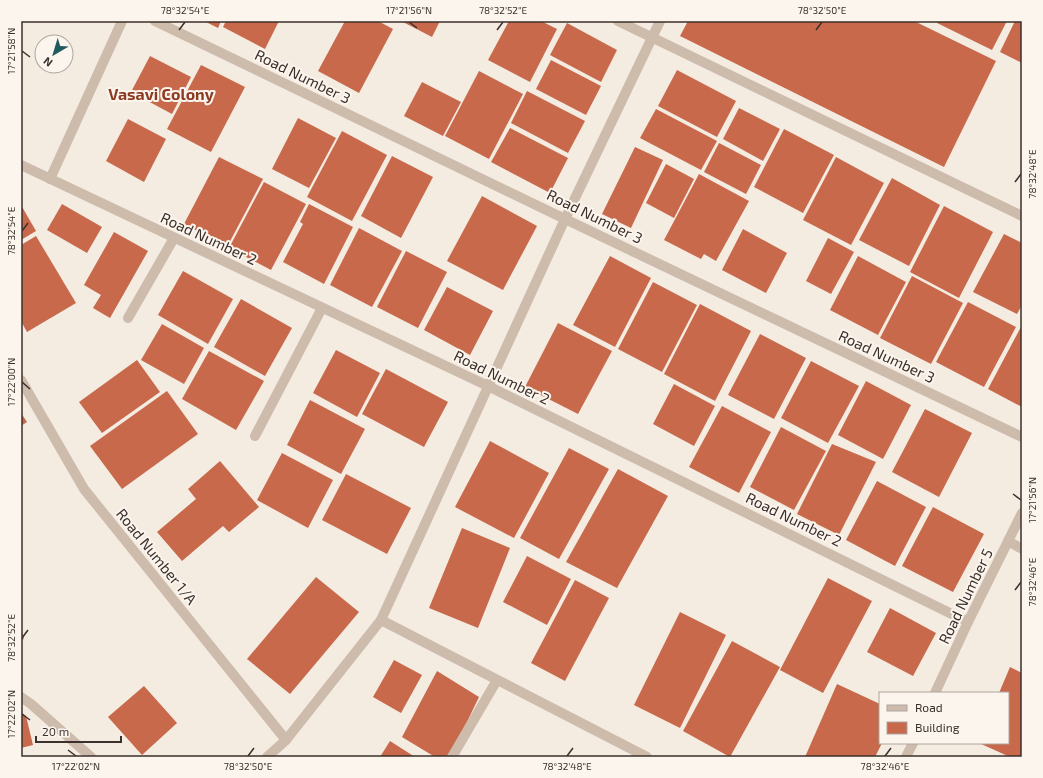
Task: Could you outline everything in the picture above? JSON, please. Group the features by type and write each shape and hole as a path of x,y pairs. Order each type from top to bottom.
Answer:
{"street":[{"path":"50,179 122,21"},
{"name":"Road Number 3","path":"155,21 1022,437"},
{"path":"618,21 1022,216"},
{"path":"267,757 286,740 381,620 565,219 660,21"},
{"name":"Road Number 2","path":"21,165 488,386 968,622"},
{"path":"128,318 174,238"},
{"path":"255,436 322,308"},
{"name":"Road Number 1/A","path":"21,380 84,489 286,740"},
{"name":"Road Number 5","path":"935,692 1022,513"},
{"path":"1008,541 1022,549"},
{"path":"381,620 647,757"},
{"path":"452,757 497,680"},
{"path":"21,697 91,757"},
{"path":"906,757 912,744"}],"building":[{"path":"204,21 221,21 218,28"},
{"path":"226,21 279,21 265,49 223,27"},
{"path":"345,21 378,21 393,29 359,93 318,71"},
{"path":"401,21 440,21 432,37"},
{"path":"509,21 541,21 557,29 530,82 488,60"},
{"path":"688,21 914,21 996,61 944,167 680,36"},
{"path":"938,21 1007,21 992,50 937,23"},
{"path":"1015,21 1022,21 1022,63 1000,52"},
{"path":"567,23 617,50 601,82 550,55"},
{"path":"150,56 191,77 172,114 131,92"},
{"path":"551,60 601,86 586,115 536,89"},
{"path":"201,65 245,87 211,152 167,129"},
{"path":"677,70 736,101 717,137 658,106"},
{"path":"479,71 523,94 489,159 445,136"},
{"path":"422,82 461,102 443,136 404,116"},
{"path":"527,91 585,121 568,153 511,123"},
{"path":"739,108 780,129 763,161 723,139"},
{"path":"656,109 717,141 701,170 640,138"},
{"path":"298,118 336,138 309,188 272,169"},
{"path":"128,119 166,139 144,182 106,161"},
{"path":"510,128 568,158 550,193 491,162"},
{"path":"784,129 834,155 803,213 754,187"},
{"path":"342,131 387,155 352,221 307,197"},
{"path":"719,143 761,165 746,194 704,172"},
{"path":"635,147 663,160 631,228 602,214"},
{"path":"392,156 433,177 401,238 361,216"},
{"path":"219,157 263,179 227,247 184,224"},
{"path":"836,157 884,183 851,245 803,220"},
{"path":"666,164 694,179 674,218 646,203"},
{"path":"699,174 749,201 716,261 704,254 701,259 664,240"},
{"path":"892,178 940,205 909,266 859,240"},
{"path":"264,182 306,204 271,270 229,248"},
{"path":"482,196 537,226 503,290 447,261"},
{"path":"62,204 102,227 87,253 47,230"},
{"path":"309,204 353,227 324,284 283,262 303,224 300,222"},
{"path":"21,205 36,231 21,240"},
{"path":"944,206 993,232 959,298 910,272"},
{"path":"359,228 402,251 372,307 330,285"},
{"path":"743,229 787,253 766,293 722,270"},
{"path":"114,232 148,251 110,318 93,308 101,295 84,285"},
{"path":"1004,234 1022,243 1022,305 1017,314 973,292"},
{"path":"36,236 76,303 27,332 21,321 21,245"},
{"path":"828,238 854,252 831,294 806,281"},
{"path":"406,251 447,272 418,328 377,307"},
{"path":"610,256 651,278 615,347 573,325"},
{"path":"858,256 906,282 878,335 830,310"},
{"path":"183,271 233,299 208,344 158,315"},
{"path":"912,276 963,303 931,364 880,338"},
{"path":"653,282 697,305 662,372 618,349"},
{"path":"447,287 493,311 470,355 424,330"},
{"path":"241,299 292,328 265,376 214,347"},
{"path":"968,302 1016,327 984,387 936,362"},
{"path":"700,304 751,331 715,401 664,374"},
{"path":"558,323 612,351 578,414 525,387"},
{"path":"162,324 204,348 184,384 141,360"},
{"path":"1022,325 1022,407 988,389"},
{"path":"760,334 806,358 774,419 728,395"},
{"path":"336,350 380,373 357,417 313,393"},
{"path":"209,351 264,381 236,430 182,399"},
{"path":"137,360 160,392 102,433 79,402"},
{"path":"811,361 859,386 828,443 781,418"},
{"path":"386,369 448,402 424,447 362,414"},
{"path":"866,381 911,405 883,459 838,435"},
{"path":"674,384 715,406 694,446 653,424"},
{"path":"167,391 198,434 122,489 90,446"},
{"path":"310,400 365,429 341,474 287,445"},
{"path":"722,406 771,432 739,493 689,467"},
{"path":"925,409 972,433 939,497 892,472"},
{"path":"21,413 27,422 21,426"},
{"path":"781,427 826,451 794,510 750,487"},
{"path":"490,441 549,473 514,538 455,507"},
{"path":"832,444 876,462 839,535 797,514"},
{"path":"569,448 609,469 559,559 520,538"},
{"path":"282,453 333,480 308,528 257,500"},
{"path":"220,461 259,507 229,532 223,526 182,561 157,532 196,499 188,489"},
{"path":"618,469 668,496 617,588 566,562"},
{"path":"346,474 411,508 387,554 322,520"},
{"path":"877,481 926,507 895,566 846,540"},
{"path":"933,507 984,534 953,592 902,566"},
{"path":"462,528 510,548 478,628 429,608"},
{"path":"527,556 571,579 547,625 503,602"},
{"path":"316,577 359,612 290,694 247,659"},
{"path":"828,578 872,601 823,693 780,670"},
{"path":"575,580 609,598 565,681 531,663"},
{"path":"890,608 936,633 913,676 867,652"},
{"path":"680,612 726,635 680,728 634,705"},
{"path":"21,629 24,639 21,640"},
{"path":"732,641 780,667 730,757 683,731"},
{"path":"394,660 422,675 401,713 373,697"},
{"path":"1010,667 1022,673 1022,757 1010,757 981,744 1009,744 1009,692 999,692"},
{"path":"437,671 479,697 450,757 435,757 402,737"},
{"path":"837,684 879,704 879,744 882,744 875,757 805,757"},
{"path":"144,686 177,723 142,755 108,717"},
{"path":"21,712 26,716 33,745 21,748"},
{"path":"390,741 415,757 380,757"}],"district":[{"name":"Vasavi Colony","path":"161,93"}]}
